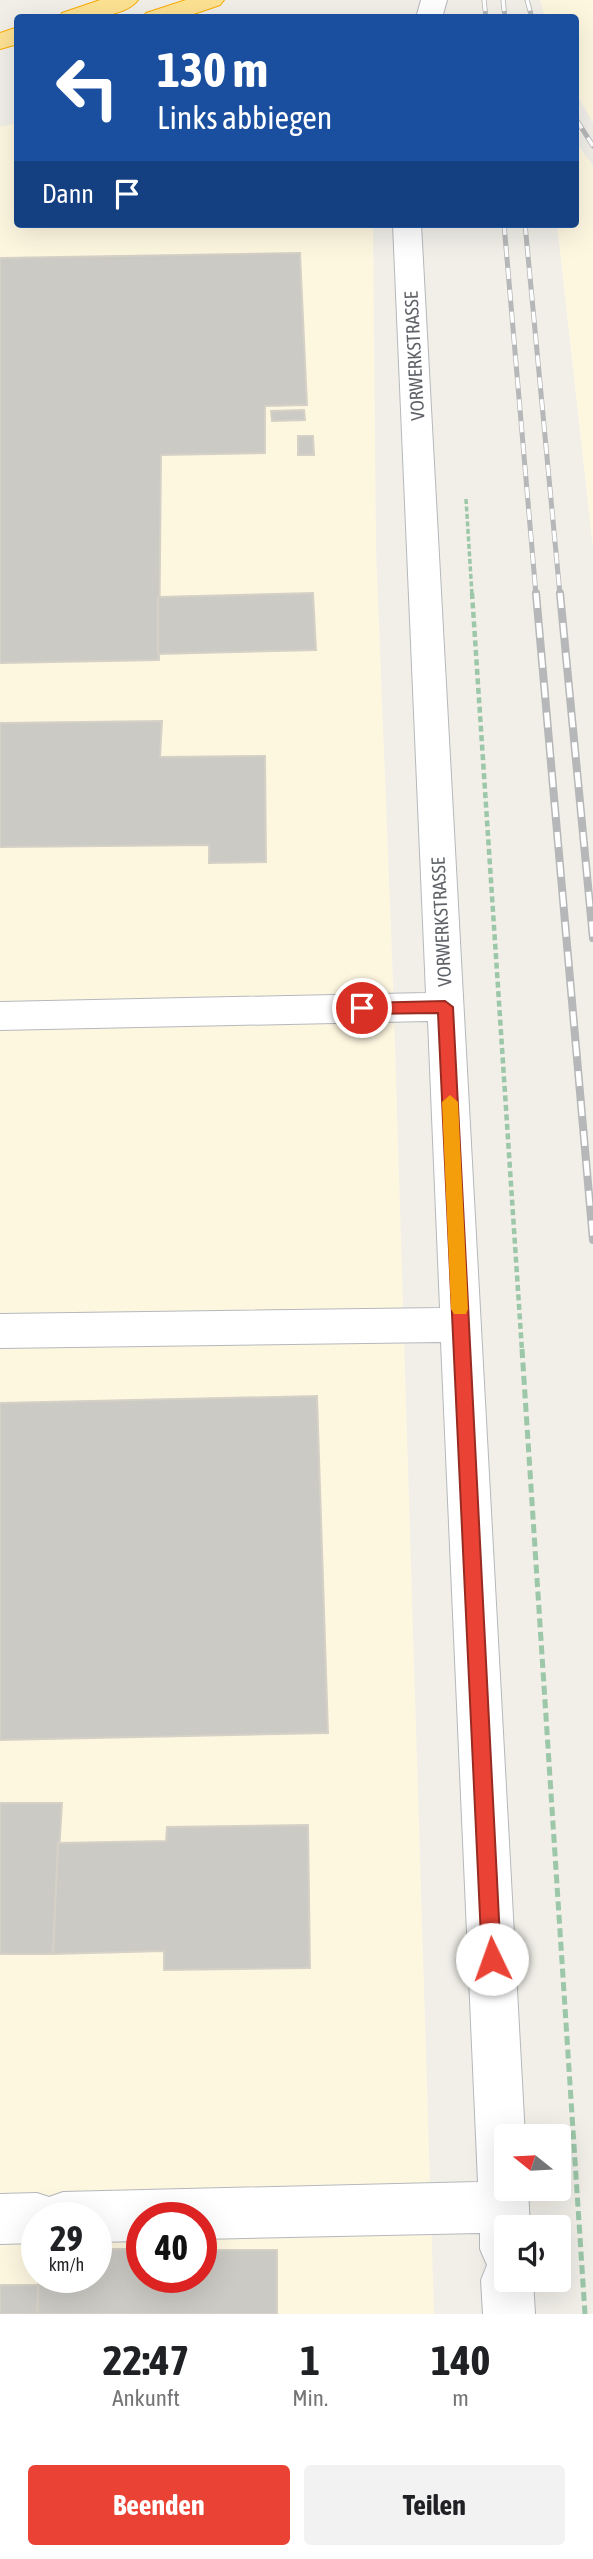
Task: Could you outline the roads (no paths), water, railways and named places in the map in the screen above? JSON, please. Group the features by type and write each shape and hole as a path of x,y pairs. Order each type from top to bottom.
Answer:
{"highway":[{"path":"83,14 125,0"},
{"path":"167,14 211,0"}],"street":[{"name":"VORWERKSTRASSE","path":"407,228 504,2215"},
{"path":"0,1016 445,1007"},
{"path":"0,1331 461,1325"},
{"path":"0,2219 21,2218"},
{"path":"112,2218 494,2228"},
{"path":"508,2292 509,2314"}],"railway":[{"path":"484,0 486,14"},
{"path":"503,0 505,14"},
{"path":"527,0 531,14"},
{"path":"579,124 593,146"},
{"path":"504,228 536,595"},
{"path":"525,228 560,595"},
{"path":"536,593 593,1240"},
{"path":"560,593 593,938"}]}
